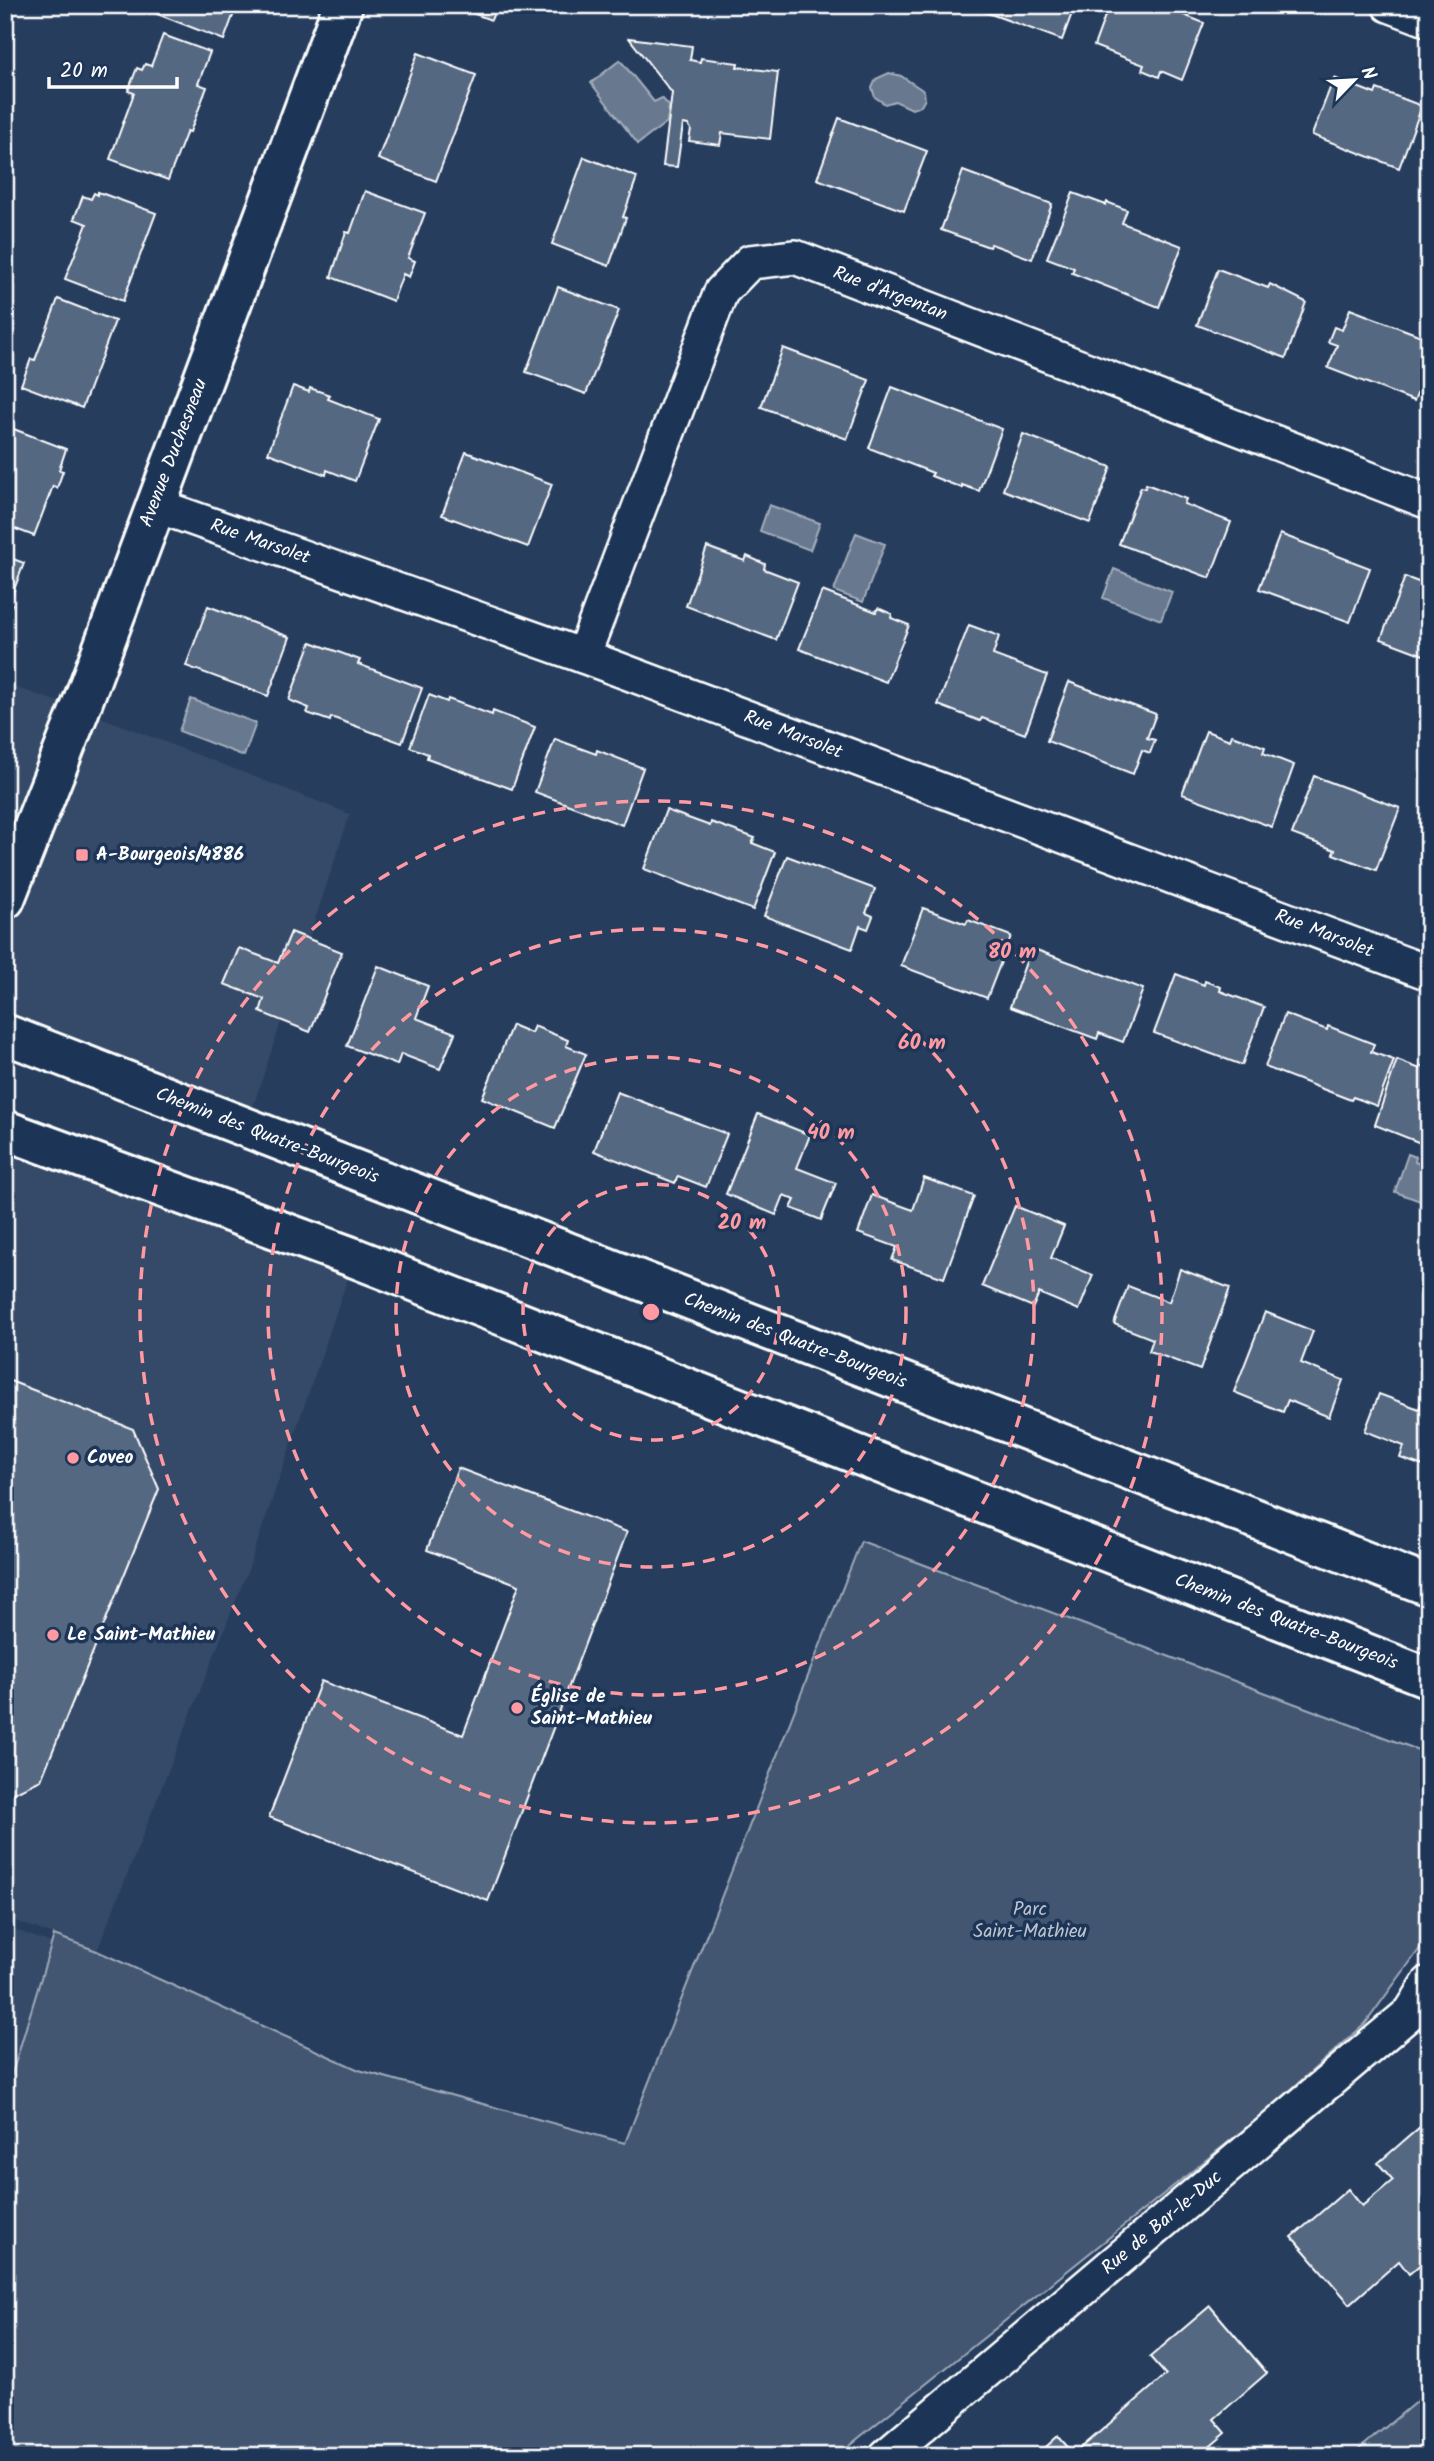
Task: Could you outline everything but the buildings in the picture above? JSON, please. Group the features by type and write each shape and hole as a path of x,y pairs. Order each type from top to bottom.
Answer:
{"main road":[{"name":"Avenue Duchesneau","path":"5,899 80,709 342,5"},
{"name":"Chemin des Quatre-Bourgeois","path":"5,1034 1429,1586"},
{"name":"Chemin des Quatre-Bourgeois","path":"5,1130 355,1258 1429,1678"}],"street":[{"path":"1388,5 1429,20"},
{"name":"Rue d'Argentan","path":"583,656 722,292 750,262 794,257 1429,502"},
{"name":"Rue Marsolet","path":"155,505 583,656 1429,973"},
{"name":"Rue de Bar-le-Duc","path":"886,2456 1411,2012 1429,1983"}],"shaded area":[{"path":"620,60 654,102 662,98 669,106 667,122 638,144 591,83"},
{"path":"889,73 901,76 924,91 925,99 921,106 912,109 895,101 885,104 875,97 872,88 876,79"},
{"path":"769,505 820,523 810,550 760,531"},
{"path":"856,533 885,544 863,602 834,591"},
{"path":"1114,569 1172,592 1161,620 1103,598"},
{"path":"5,684 80,709 350,814 246,1128 5,1034"},
{"path":"191,699 256,723 244,756 179,731"},
{"path":"5,1131 355,1258 248,1570 97,1951 5,1917"},
{"path":"1408,1154 1416,1157 1415,1162 1429,1167 1429,1204 1395,1192"},
{"path":"5,1926 51,1943 5,2094"}],"green space":[{"name":"Parc Saint-Mathieu","path":"861,1541 1429,1754 1429,1936 1365,2024 1261,2116 836,2456 5,2456 5,2097 54,1935 97,1951 359,2070 625,2143"},
{"path":"1429,2391 1429,2456 1351,2456"}],"place":[{"name":"A-Bourgeois/4886","path":"82,855"},
{"name":"Coveo","path":"73,1458"},
{"name":"Le Saint-Mathieu","path":"53,1635"},
{"name":"Église de Saint-Mathieu","path":"517,1708"}]}
